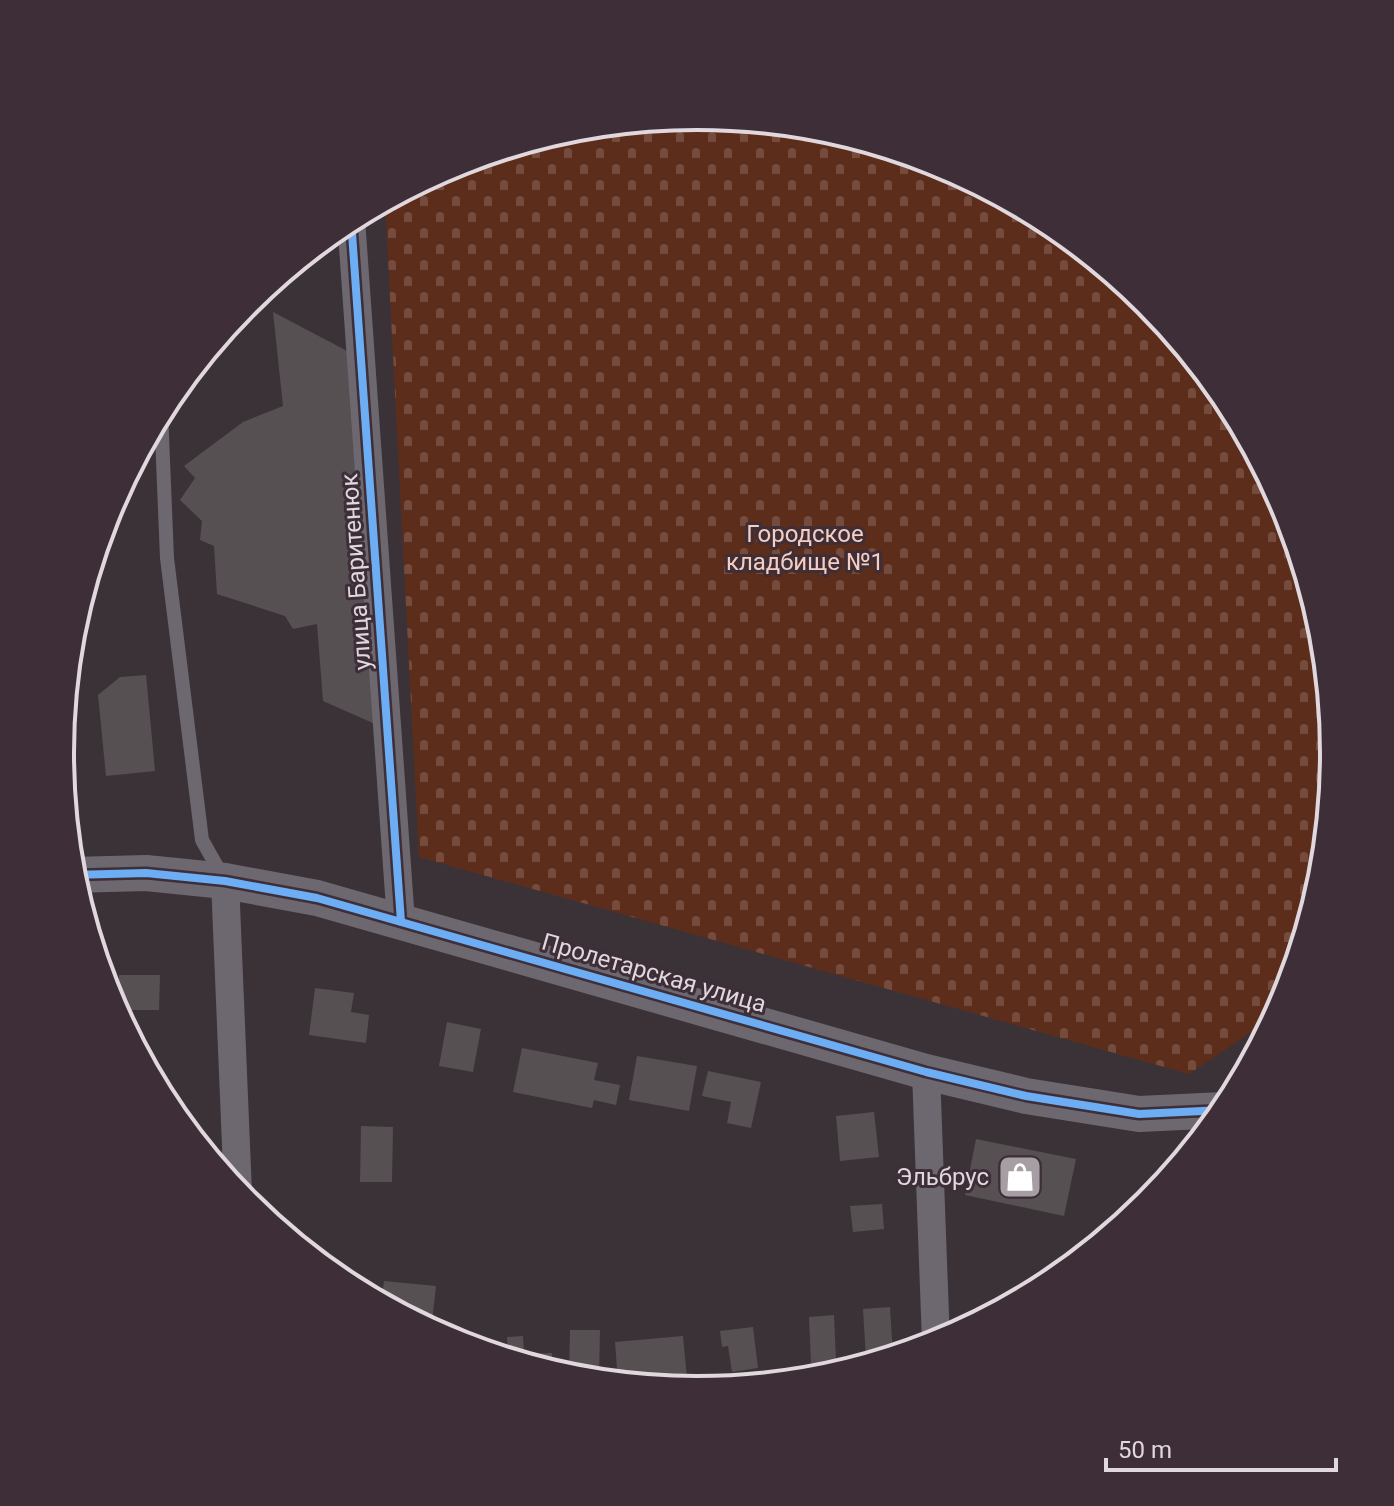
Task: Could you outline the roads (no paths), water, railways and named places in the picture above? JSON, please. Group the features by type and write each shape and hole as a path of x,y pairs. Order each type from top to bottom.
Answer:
{"street":[{"name":"улица Баритенюк","path":"346,239 401,922"},
{"name":"Пролетарская улица","path":"86,875 146,873 225,881 317,898 926,1072 1026,1096 1139,1114 1206,1111"},
{"path":"225,881 237,1173"},
{"path":"926,1072 935,1329"}],"lane":[{"path":"162,433 167,558 202,840 225,881"}],"place":[{"name":"Эльбрус","path":"1020,1177"}],"park label":[{"name":"Городское кладбище №1","path":"805,548"}]}
